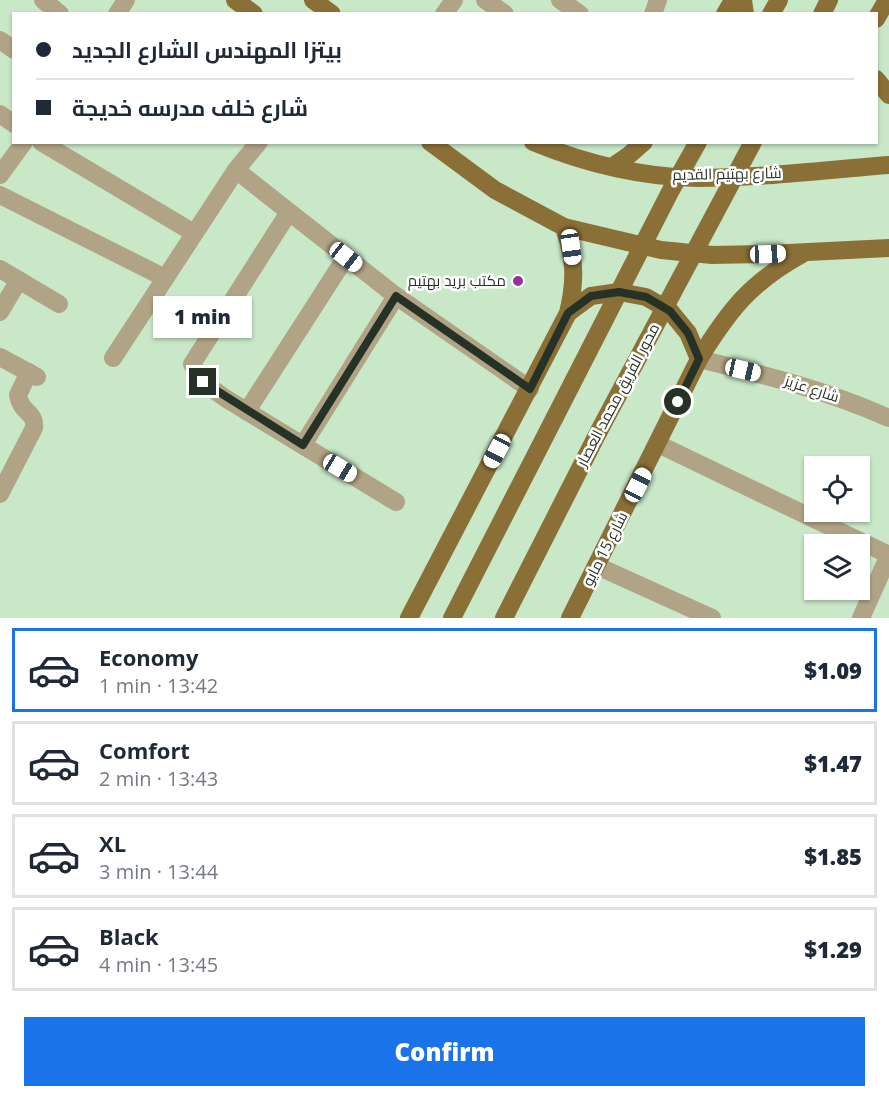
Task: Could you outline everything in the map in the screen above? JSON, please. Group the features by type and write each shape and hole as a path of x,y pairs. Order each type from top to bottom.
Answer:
{"main road":[{"path":"236,0 251,12"},
{"path":"313,0 329,12"},
{"path":"878,15 886,0"},
{"path":"878,81 889,95"},
{"path":"433,144 495,190 564,227 661,250 712,255 889,248"},
{"name":"شارع بهتيم القديم","path":"544,144 561,147 612,167 696,178 738,177 889,165"},
{"path":"612,167 642,144"},
{"path":"452,618 697,144"},
{"name":"محور الفريق محمد العصار","path":"504,618 599,431 752,144"},
{"path":"409,618 568,313 574,290 574,269 571,247 564,227"},
{"name":"شارع 15 مايو","path":"570,618 699,359 725,317 760,281 805,252"},
{"path":"568,313 591,296 619,292 646,297 670,311 688,333 699,359"}],"street":[{"path":"43,0 58,12"},
{"path":"485,0 502,12"},
{"path":"560,0 577,12"},
{"path":"0,175 23,144"},
{"path":"43,144 194,233"},
{"path":"113,358 236,170 257,144"},
{"path":"236,170 396,296 530,389"},
{"path":"0,195 165,278"},
{"path":"289,212 192,364 203,382 396,502"},
{"path":"247,411 346,257"},
{"path":"0,269 58,304"},
{"path":"0,312 19,280"},
{"path":"303,445 396,296"},
{"path":"0,357 33,375 18,395 22,409 35,420 34,428 0,494"},
{"name":"شارع عزيز","path":"699,359 834,395 889,418"},
{"path":"658,444 889,555 861,618"},
{"path":"597,566 712,618"}],"place":[{"name":"مكتب بريد بهتيم","path":"518,281"}],"route":[{"path":"203,382 225,398 303,445 396,296 530,389 568,313 591,296 619,292 646,297 670,311 688,333 699,359 678,402"}]}
